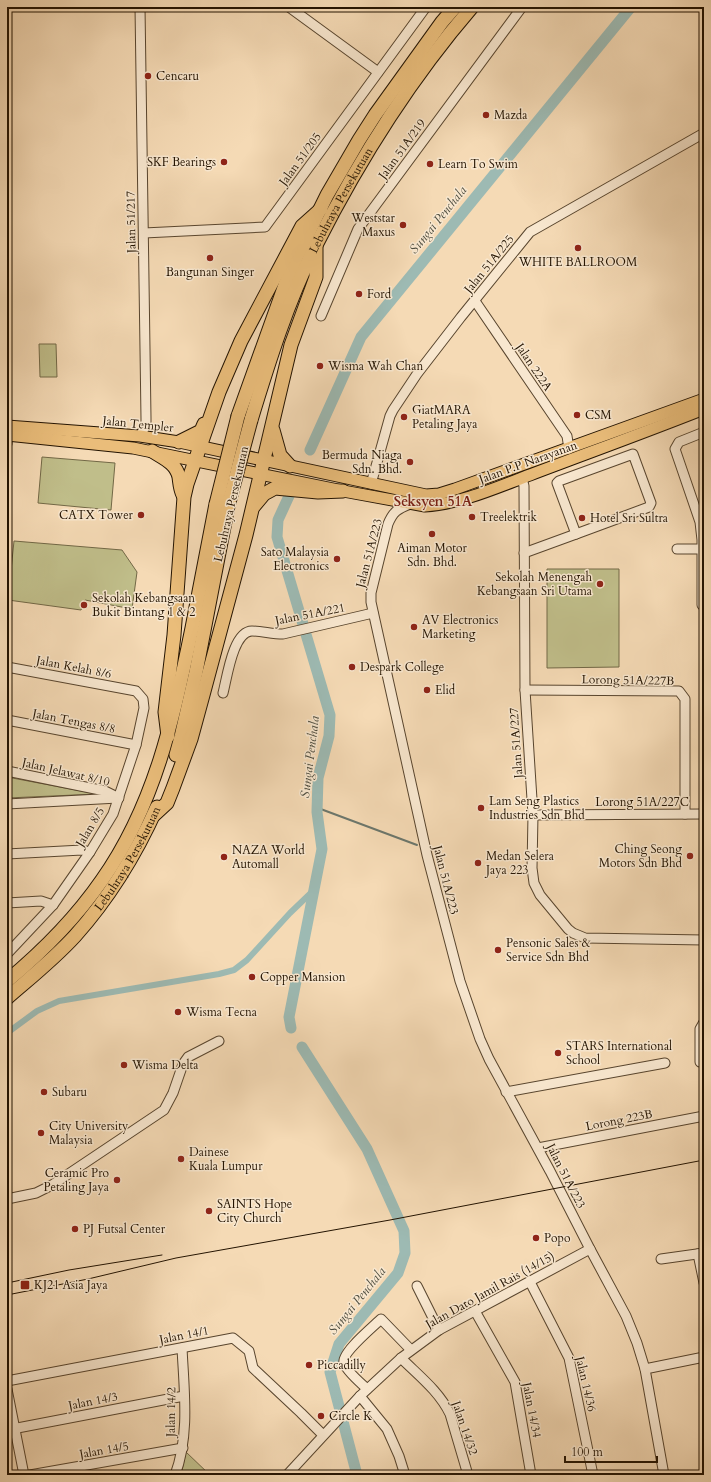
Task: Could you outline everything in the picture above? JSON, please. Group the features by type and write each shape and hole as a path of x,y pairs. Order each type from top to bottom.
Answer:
{"highway":[{"name":"Lebuhraya Persekutuan","path":"7,998 55,956 88,920 114,886 154,815 170,774 181,737 196,672 222,505 238,416 285,285 296,258 321,209 359,140 375,115 442,22 455,7"},
{"name":"Lebuhraya Persekutuan","path":"7,981 51,942 76,915 103,880 136,821 150,790 168,736 222,505 278,337 316,245 357,169 386,120 452,30 472,7"},
{"path":"179,442 201,431 241,341 302,226 321,209"},
{"path":"154,815 167,803 191,739 253,507 291,345 316,277 316,245"},
{"path":"168,736 165,712 174,635 184,497 194,460 219,392"},
{"path":"272,428 280,456 290,466"},
{"path":"152,452 170,462 176,470 180,489 184,497"},
{"path":"253,507 264,494 275,488 286,488 307,492 343,491"}],"main road":[{"name":"Jalan P.P Narayanan","path":"264,460 426,495 439,494 569,449 704,399"},
{"name":"Jalan P.P Narayanan","path":"261,474 410,504 425,506 438,505 522,478 704,409"},
{"name":"Jalan Templer","path":"7,433 140,436 179,442 264,460"},
{"name":"Jalan Templer","path":"7,433 110,445 261,474"}],"street":[{"name":"Jalan 51/217","path":"140,7 146,418 146,425 140,436"},
{"path":"290,7 378,72"},
{"name":"Jalan 51/205","path":"144,233 265,227 426,7"},
{"name":"Jalan 51A/219","path":"321,316 358,229 522,7"},
{"name":"Jalan 51A/225","path":"371,484 393,410 417,374 526,237 535,229 704,133"},
{"name":"Jalan 222A","path":"475,301 567,436 569,449"},
{"path":"704,432 679,442 675,449 700,522 703,549 702,605 704,605"},
{"path":"524,553 649,507 651,503 627,439"},
{"path":"576,534 558,484 559,481 633,454"},
{"name":"Jalan 51A/227","path":"522,478 524,486 525,690 533,815 532,868 534,882 540,895 573,933 589,939 704,940"},
{"name":"Jalan 51A/223","path":"410,504 400,508 392,514 388,524 371,593 373,613 426,849 450,946 480,1039 506,1092 538,1148 626,1316 637,1342 645,1369 664,1475"},
{"path":"679,549 703,549"},
{"name":"Jalan 51A/221","path":"223,693 237,641 246,632 252,631 274,634 289,633 373,613"},
{"name":"Jalan Kelah 8/6","path":"7,667 136,691"},
{"name":"Lorong 51A/227B","path":"525,690 679,691 685,699 685,814"},
{"name":"Jalan 8/5","path":"7,954 52,905 90,852 113,814 136,746 144,708 143,699 136,691"},
{"name":"Jalan Tengas 8/8","path":"7,720 136,746"},
{"name":"Jalan Jelawat 8/10","path":"7,771 105,791 119,798"},
{"path":"7,804 119,798"},
{"name":"Lorong 51A/227C","path":"533,815 704,814"},
{"path":"7,854 82,850 90,852"},
{"path":"7,903 40,901 52,905"},
{"path":"700,1062 700,1028 704,1022"},
{"path":"7,1199 36,1193 52,1185 164,1110 173,1093 183,1064 188,1058 219,1041"},
{"path":"506,1092 665,1063"},
{"name":"Lorong 223B","path":"538,1148 704,1116"},
{"name":"Jalan Dato Jamil Rais (14/15)","path":"287,1475 360,1396 400,1358 439,1330 590,1249"},
{"path":"661,1259 701,1253 704,1283"},
{"name":"Jalan 14/36","path":"530,1282 569,1358 593,1475"},
{"path":"417,1286 439,1330"},
{"name":"Jalan 14/34","path":"475,1311 515,1382 531,1475"},
{"path":"367,1389 347,1369 344,1365 344,1359 349,1350 381,1319 411,1350"},
{"name":"Jalan 14/1","path":"7,1381 233,1338 249,1352 252,1368 325,1433"},
{"name":"Jalan 14/2","path":"175,1475 183,1448 184,1396 182,1348"},
{"path":"645,1369 704,1357"},
{"name":"Jalan 14/32","path":"400,1358 434,1390 446,1405 468,1475"},
{"path":"7,1389 11,1430 24,1475"},
{"name":"Jalan 14/3","path":"11,1430 184,1396"},
{"path":"360,1396 387,1429 399,1456 405,1475"},
{"name":"Jalan 14/5","path":"30,1475 183,1448"}],"shaded area":[{"path":"39,344 56,344 57,377 40,377"},
{"path":"42,457 115,463 111,510 38,503"},
{"path":"14,541 122,550 137,572 132,609 85,600 81,610 8,600"},
{"path":"547,569 619,569 619,667 547,668"},
{"path":"7,777 97,794 7,798"},
{"path":"186,1452 210,1475 181,1475"}],"waterway":[{"name":"Sungai Penchala","path":"310,450 361,337 631,7"},
{"name":"Sungai Penchala","path":"289,496 278,520 277,537 330,715 329,736 318,778 317,812 322,849 289,1017 291,1028"},
{"path":"318,808 417,845"},
{"path":"7,1033 37,1011 59,1001 219,974 234,970 247,960 290,913 315,889"},
{"name":"Sungai Penchala","path":"302,1047 367,1149 404,1231 405,1253 398,1273 339,1344 330,1372 357,1475"}],"tram line":[{"path":"7,1295 88,1279 176,1258 390,1220 704,1160"},
{"path":"7,1283 69,1270 162,1255"}],"place":[{"name":"Cencaru","path":"148,76"},
{"name":"Mazda","path":"486,115"},
{"name":"SKF Bearings","path":"224,162"},
{"name":"Learn To Swim","path":"430,164"},
{"name":"Weststar Maxus","path":"403,225"},
{"name":"WHITE BALLROOM","path":"578,248"},
{"name":"Bangunan Singer","path":"210,258"},
{"name":"Ford","path":"359,294"},
{"name":"Wisma Wah Chan","path":"320,366"},
{"name":"CSM","path":"577,415"},
{"name":"GiatMARA Petaling Jaya","path":"404,417"},
{"name":"Bermuda Niaga Sdn. Bhd.","path":"410,462"},
{"name":"CATX Tower","path":"141,515"},
{"name":"Treelektrik","path":"472,517"},
{"name":"Hotel Sri Sultra","path":"582,518"},
{"name":"Aiman Motor Sdn. Bhd.","path":"432,534"},
{"name":"Sato Malaysia Electronics","path":"337,559"},
{"name":"Sekolah Menengah Kebangsaan Sri Utama","path":"600,584"},
{"name":"Sekolah Kebangsaan Bukit Bintang 1 & 2","path":"84,605"},
{"name":"AV Electronics Marketing","path":"414,627"},
{"name":"Despark College","path":"352,667"},
{"name":"Elid","path":"427,690"},
{"name":"Lam Seng Plastics Industries Sdn Bhd","path":"481,808"},
{"name":"Ching Seong Motors Sdn Bhd","path":"690,856"},
{"name":"NAZA World Automall","path":"224,857"},
{"name":"Medan Selera Jaya 223","path":"478,863"},
{"name":"Pensonic Sales & Service Sdn Bhd","path":"498,950"},
{"name":"Copper Mansion","path":"252,977"},
{"name":"Wisma Tecna","path":"178,1012"},
{"name":"STARS International School","path":"558,1053"},
{"name":"Wisma Delta","path":"124,1065"},
{"name":"Subaru","path":"44,1092"},
{"name":"City University Malaysia","path":"41,1133"},
{"name":"Dainese Kuala Lumpur","path":"181,1159"},
{"name":"Ceramic Pro Petaling Jaya","path":"117,1180"},
{"name":"SAINTS Hope City Church","path":"209,1211"},
{"name":"PJ Futsal Center","path":"75,1229"},
{"name":"Popo","path":"536,1238"},
{"name":"KJ21 Asia Jaya","path":"25,1285"},
{"name":"Piccadilly","path":"309,1365"},
{"name":"Circle K","path":"321,1416"}],"district":[{"name":"Seksyen 51A","path":"433,501"}]}
